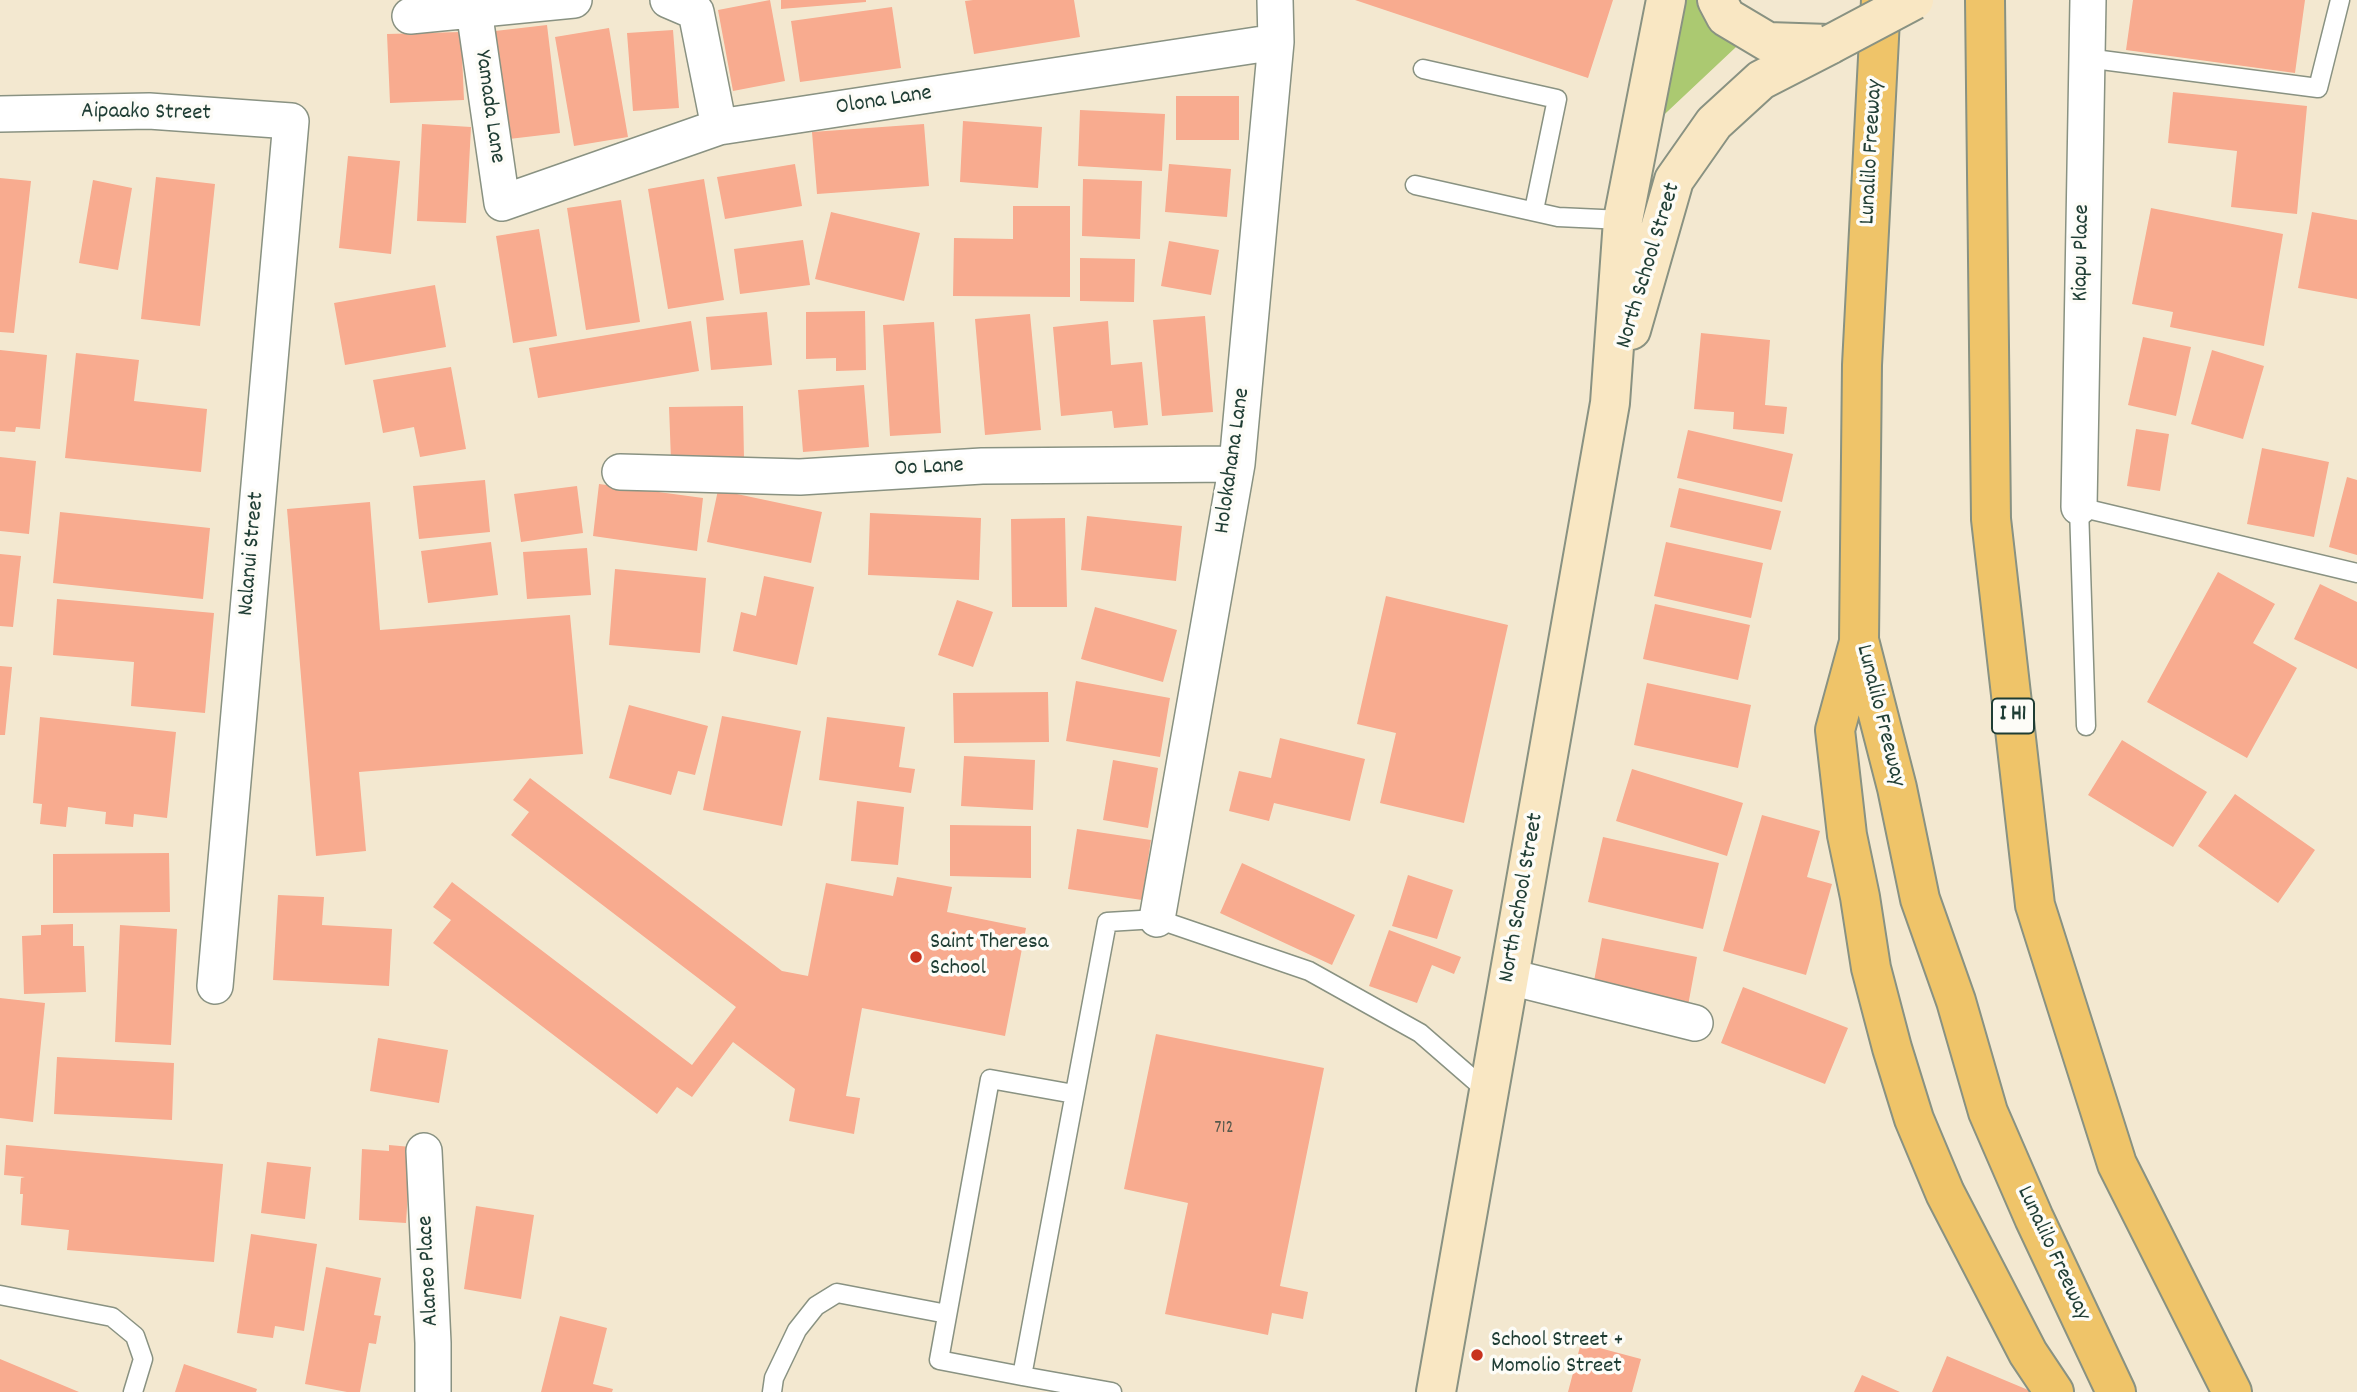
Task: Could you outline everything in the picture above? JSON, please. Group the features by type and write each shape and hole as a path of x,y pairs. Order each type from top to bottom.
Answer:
{"highway":[{"name":"Lunalilo Freeway","path":"1881,0 1862,365 1859,640 1897,788 1920,899 1955,1001 1988,1112 2034,1218 2116,1392"},
{"name":"I H1","path":"1985,0 1991,519 2035,905 2117,1164 2232,1392"},
{"path":"1859,640 1835,730 1847,835 1875,981 1914,1119 1945,1193 2022,1342 2054,1392"}],"main road":[{"name":"North School Street","path":"1436,1392 1610,403 1623,220 1666,0"},
{"path":"1717,0 1726,17 1768,42 1831,44"},
{"name":"North School Street","path":"1610,403 1674,180 1714,123 1762,80 1914,0"}],"street":[{"path":"411,16 575,0"},
{"path":"668,0 696,12 719,127"},
{"name":"Holokahana Lane","path":"1157,919 1237,464 1276,42 1275,0"},
{"name":"Kiapu Place","path":"2079,507 2088,0"},
{"name":"Yamada Lane","path":"474,10 502,203"},
{"name":"Olona Lane","path":"502,203 719,127 1276,42"},
{"name":"Aipaako Street","path":"0,114 149,111 291,121"},
{"name":"Nalanui Street","path":"215,986 291,121"},
{"name":"Oo Lane","path":"621,472 800,477 982,466 1237,464"},
{"path":"1510,977 1695,1023"},
{"name":"Alaneo Place","path":"424,1151 433,1392"}],"lane":[{"path":"2086,58 2318,88 2340,0"},
{"path":"1423,69 1557,99 1534,210"},
{"path":"1415,185 1558,217 1623,220"},
{"path":"2086,726 2079,507 2357,573"},
{"path":"1022,1376 1107,922 1157,919 1310,971 1420,1033 1489,1093"},
{"path":"1074,1094 990,1079 939,1360 1112,1392"},
{"path":"772,1392 774,1378 797,1329 816,1307 837,1293 947,1314"},
{"path":"0,1295 112,1317 135,1336 143,1359 133,1392"}],"green space":[{"path":"1675,0 1696,0 1716,18 1752,32 1651,127"}],"building":[{"path":"770,0 785,81 733,91 718,10"},
{"path":"781,0 866,0 866,2 781,9"},
{"path":"1074,0 1080,37 974,54 965,1"},
{"path":"1355,0 1613,0 1588,78"},
{"path":"2133,0 2305,0 2295,73 2126,50"},
{"path":"892,7 901,68 800,82 791,21"},
{"path":"547,25 560,133 509,139 495,31"},
{"path":"609,28 628,137 574,146 555,37"},
{"path":"673,30 679,108 633,111 627,33"},
{"path":"461,32 464,100 390,103 387,34"},
{"path":"2173,92 2307,106 2297,214 2231,207 2237,151 2168,143"},
{"path":"1176,96 1239,96 1239,140 1176,140"},
{"path":"1080,110 1165,114 1162,171 1078,166"},
{"path":"963,121 1042,127 1038,188 960,182"},
{"path":"422,124 471,127 466,223 417,221"},
{"path":"924,124 929,186 817,194 812,132"},
{"path":"348,156 400,161 391,254 339,248"},
{"path":"795,164 802,206 725,219 717,177"},
{"path":"1169,164 1231,169 1227,217 1165,212"},
{"path":"156,177 215,184 200,326 141,319"},
{"path":"0,178 31,181 14,333 0,332"},
{"path":"704,179 724,300 668,309 648,189"},
{"path":"1083,179 1142,181 1140,239 1082,236"},
{"path":"93,180 132,188 118,270 79,263"},
{"path":"621,200 640,322 586,330 567,208"},
{"path":"1013,206 1070,206 1070,297 953,296 954,238 1013,239"},
{"path":"2151,208 2283,234 2264,346 2170,327 2173,312 2132,304"},
{"path":"831,212 920,233 904,301 815,279"},
{"path":"2312,212 2357,220 2357,299 2298,288"},
{"path":"539,229 557,336 513,343 496,236"},
{"path":"803,240 810,285 740,294 734,249"},
{"path":"1169,241 1219,250 1211,295 1161,286"},
{"path":"1080,258 1135,259 1134,302 1080,301"},
{"path":"435,285 446,347 345,365 334,303"},
{"path":"865,311 866,370 836,371 836,358 806,359 806,312"},
{"path":"767,312 772,365 711,370 706,317"},
{"path":"1030,314 1041,430 985,435 975,319"},
{"path":"1205,316 1213,412 1162,416 1153,320"},
{"path":"691,321 699,371 538,398 529,348"},
{"path":"1108,321 1111,365 1142,362 1148,425 1114,428 1112,411 1061,416 1053,327"},
{"path":"934,322 941,433 890,436 883,325"},
{"path":"1701,333 1770,340 1765,405 1787,407 1784,434 1733,429 1734,412 1694,409"},
{"path":"2143,337 2191,347 2176,416 2128,405"},
{"path":"0,350 47,355 40,429 16,427 15,432 0,431"},
{"path":"2212,350 2264,366 2243,439 2191,424"},
{"path":"76,353 139,360 134,401 207,409 201,472 65,458"},
{"path":"451,367 466,449 420,457 414,427 383,433 373,380"},
{"path":"864,385 869,447 803,452 798,390"},
{"path":"743,406 744,459 671,460 669,407"},
{"path":"2136,429 2169,434 2160,491 2127,486"},
{"path":"1688,430 1793,454 1782,502 1677,478"},
{"path":"2262,448 2329,462 2314,537 2247,524"},
{"path":"0,457 36,461 29,534 0,531"},
{"path":"2347,477 2357,480 2357,555 2329,547"},
{"path":"485,480 490,532 419,539 413,486"},
{"path":"599,484 703,498 697,551 593,536"},
{"path":"577,486 583,533 521,542 514,494"},
{"path":"1679,488 1781,511 1771,550 1670,527"},
{"path":"718,490 822,512 811,563 707,542"},
{"path":"370,502 380,630 570,615 583,754 359,772 366,851 316,856 287,509"},
{"path":"60,512 210,528 203,599 53,583"},
{"path":"870,513 981,518 979,580 868,575"},
{"path":"1087,516 1182,526 1176,581 1081,570"},
{"path":"1065,518 1067,607 1012,607 1011,519"},
{"path":"491,542 498,595 428,603 421,551"},
{"path":"1666,542 1763,563 1751,618 1654,596"},
{"path":"587,548 591,595 527,599 523,552"},
{"path":"0,554 21,556 13,627 0,626"},
{"path":"615,569 706,578 700,653 609,645"},
{"path":"2218,572 2275,604 2253,643 2297,668 2247,758 2147,702"},
{"path":"764,576 814,587 797,665 733,651 741,612 756,616"},
{"path":"2320,584 2357,602 2357,669 2294,639"},
{"path":"1386,596 1508,625 1464,823 1380,803 1396,733 1357,724"},
{"path":"57,599 214,613 205,713 131,706 134,662 53,655"},
{"path":"957,600 993,612 973,667 938,655"},
{"path":"1655,604 1750,625 1738,680 1643,659"},
{"path":"1095,607 1177,630 1163,682 1081,659"},
{"path":"0,666 12,667 5,735 0,735"},
{"path":"1076,681 1170,698 1160,757 1066,741"},
{"path":"1647,683 1751,705 1738,768 1634,745"},
{"path":"1048,692 1049,742 954,743 953,693"},
{"path":"629,705 708,726 695,775 678,771 671,795 609,778"},
{"path":"722,716 801,731 782,826 703,810"},
{"path":"40,717 176,732 167,818 134,814 133,827 105,824 106,812 68,807 66,827 40,824 42,804 33,803"},
{"path":"827,717 905,727 899,767 915,769 911,793 819,780"},
{"path":"1280,738 1365,759 1350,821 1274,803 1269,821 1229,811 1239,771 1271,778"},
{"path":"2122,740 2207,792 2173,847 2088,795"},
{"path":"964,756 1035,760 1033,810 961,806"},
{"path":"1113,760 1158,768 1148,828 1103,820"},
{"path":"1632,769 1743,803 1727,856 1616,821"},
{"name":"Saint Theresa School","path":"530,778 782,971 808,976 826,883 893,896 897,877 952,887 947,912 1026,928 1005,1036 862,1008 846,1096 860,1098 854,1134 789,1121 795,1089 733,1042 692,1097 677,1087 657,1114 433,943 451,920 433,907 452,882 692,1065 736,1007 511,835 529,812 513,800"},
{"path":"2235,794 2315,850 2278,903 2198,846"},
{"path":"857,801 904,807 898,865 851,861"},
{"path":"1762,815 1820,831 1807,877 1832,884 1806,975 1723,951"},
{"path":"950,825 1031,826 1031,878 950,876"},
{"path":"1077,829 1151,840 1142,900 1068,889"},
{"path":"1603,837 1719,863 1703,929 1588,902"},
{"path":"169,853 170,912 53,913 53,854"},
{"path":"1242,863 1355,915 1332,965 1220,913"},
{"path":"1408,875 1453,890 1437,939 1392,926"},
{"path":"278,895 324,897 322,925 392,929 389,986 273,980"},
{"path":"73,924 73,946 84,946 86,992 24,994 22,936 41,935 41,925"},
{"path":"120,925 177,929 171,1045 115,1042"},
{"path":"1389,930 1461,957 1454,974 1432,965 1417,1003 1369,986"},
{"path":"1602,938 1697,957 1687,1011 1592,992"},
{"path":"1743,987 1848,1028 1825,1084 1721,1043"},
{"path":"0,998 45,1003 33,1122 0,1118"},
{"path":"1156,1034 1324,1068 1280,1286 1308,1292 1303,1319 1272,1313 1268,1335 1165,1314 1188,1203 1124,1189"},
{"path":"378,1038 448,1050 439,1103 370,1091"},
{"path":"57,1057 174,1063 172,1120 54,1114"},
{"path":"6,1145 223,1164 214,1262 67,1250 69,1230 21,1225 21,1178 25,1177 4,1175"},
{"path":"389,1145 411,1147 406,1223 359,1220 362,1149 389,1151"},
{"path":"267,1162 311,1167 305,1219 261,1213"},
{"path":"476,1206 534,1215 521,1299 464,1289"},
{"path":"251,1234 317,1244 304,1331 275,1326 273,1338 237,1333"},
{"path":"326,1267 381,1278 374,1315 381,1316 376,1344 369,1343 360,1392 305,1384"},
{"path":"560,1316 607,1328 593,1384 613,1389 612,1392 541,1392"},
{"path":"1581,1343 1641,1359 1632,1392 1568,1392"},
{"path":"1947,1356 2033,1392 1932,1392"},
{"path":"0,1359 79,1392 0,1392"},
{"path":"184,1364 257,1389 256,1392 175,1392"},
{"path":"1862,1375 1900,1392 1854,1392"}],"place":[{"name":"Saint Theresa School","path":"916,957"},
{"name":"School Street + Momolio Street","path":"1477,1355"}]}
